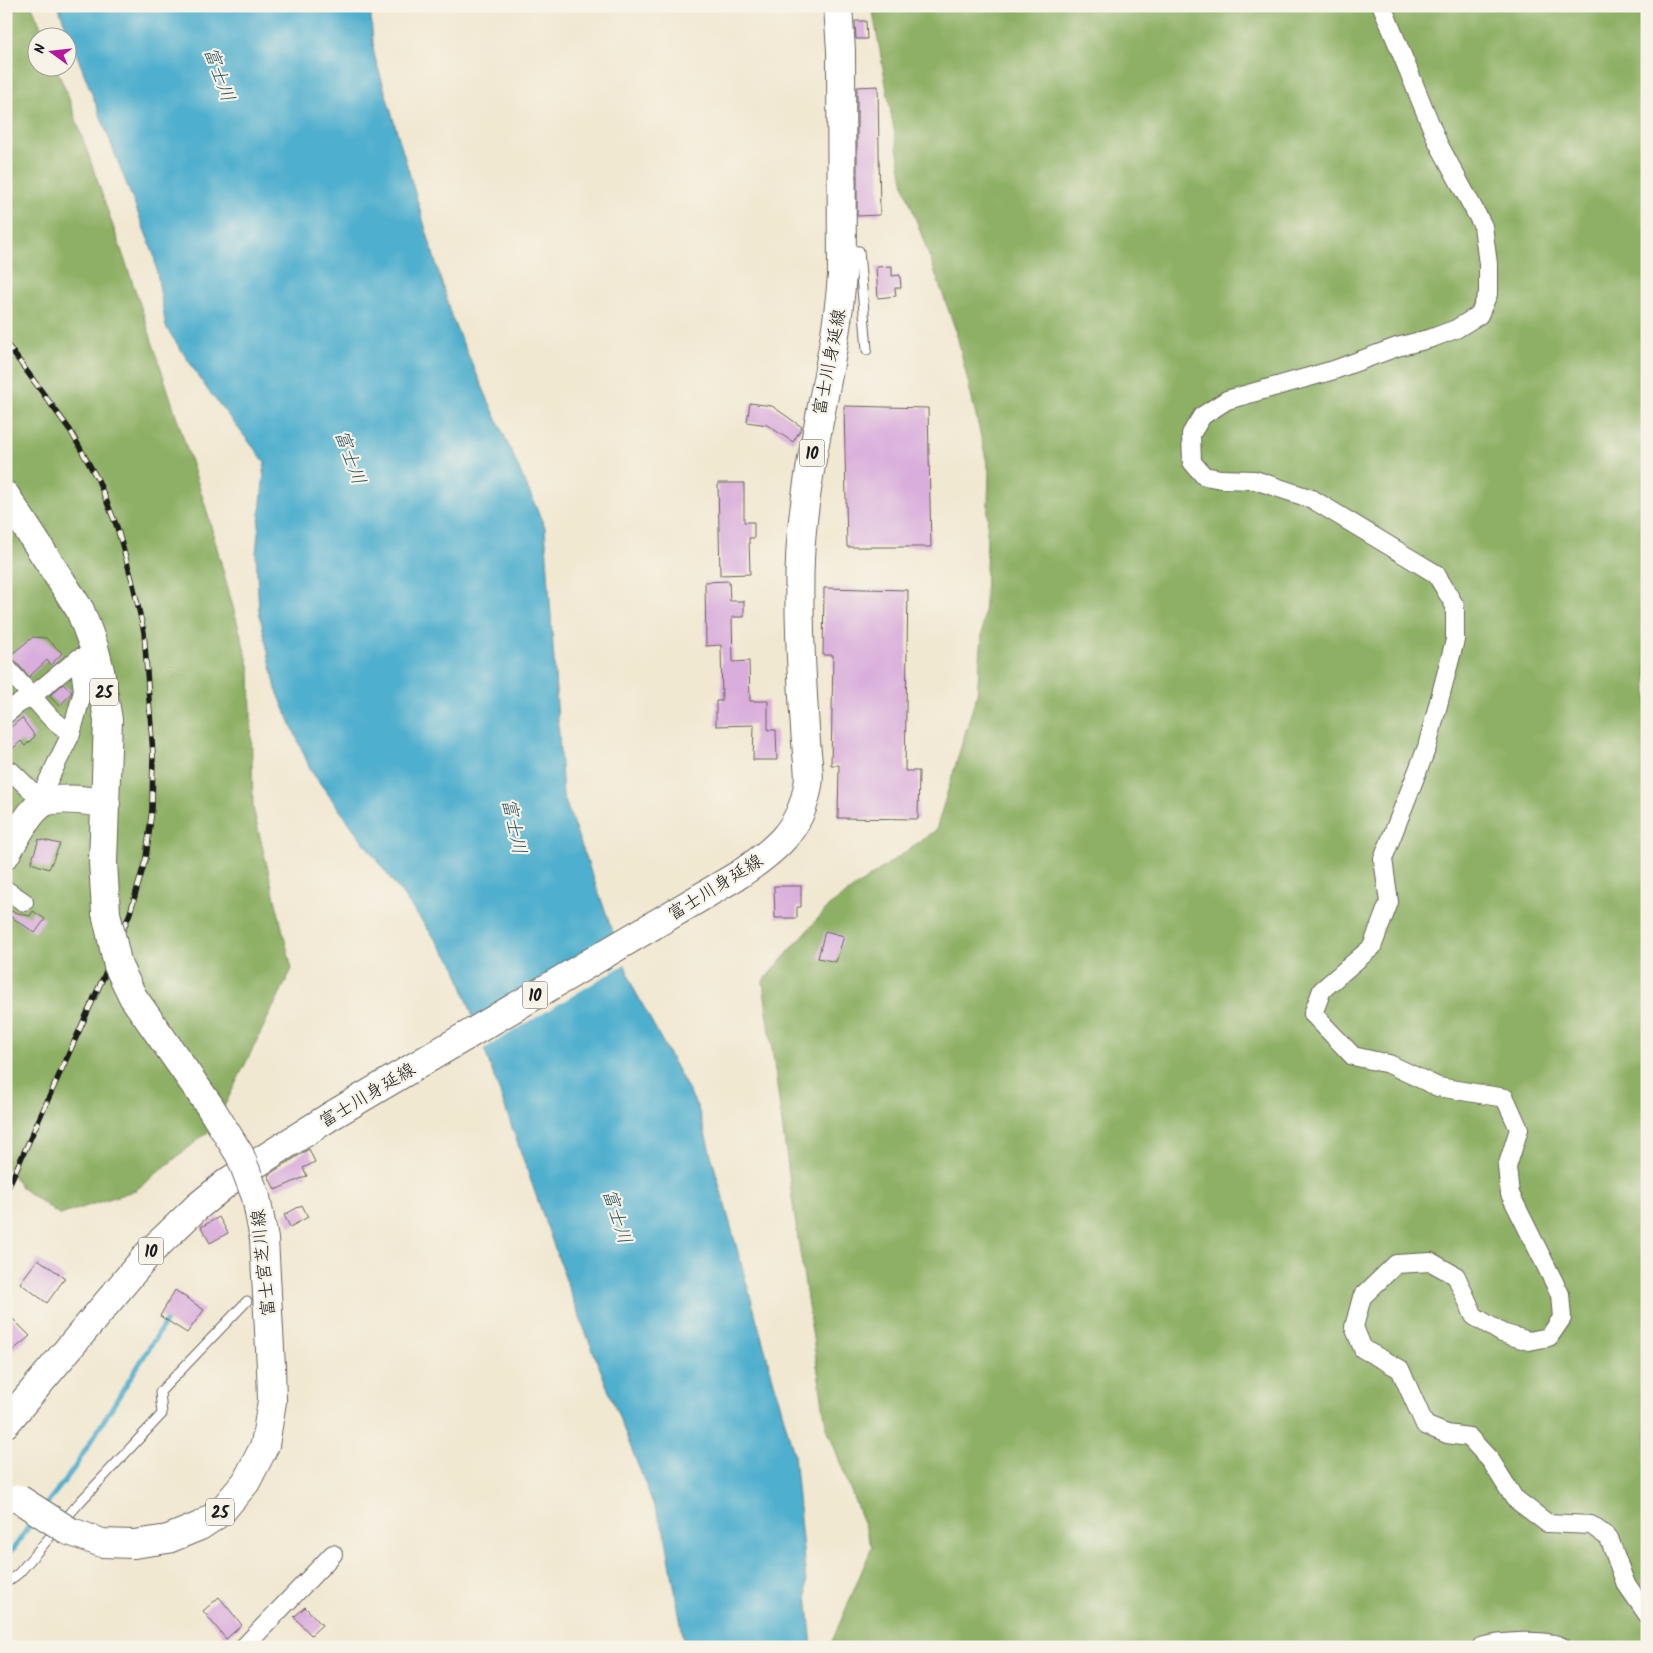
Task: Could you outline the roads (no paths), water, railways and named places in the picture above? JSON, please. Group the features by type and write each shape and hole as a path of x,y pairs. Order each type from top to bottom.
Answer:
{"main road":[{"name":"富士川身延線","path":"6,1423 149,1253 197,1207 229,1181 331,1116 740,874 769,854 790,830 802,808 809,783 800,652 800,559 804,507 816,431 840,311 842,250 841,51 838,6"},
{"name":"富士宮芝川線","path":"6,496 80,610 94,647 108,720 106,803 102,862 106,913 118,966 133,997 152,1027 209,1105 240,1155 256,1197 264,1239 272,1366 272,1401 265,1445 246,1482 220,1512 200,1526 168,1539 134,1544 102,1543 69,1531 13,1494"},
{"path":"6,854 28,818 44,803 67,799 106,803"}],"street":[{"path":"1382,6 1438,143 1483,226 1488,264 1488,294 1479,315 1456,329 1432,338 1397,347 1334,370 1227,400 1202,416 1194,428 1191,434 1192,462 1204,476 1220,479 1255,480 1312,499 1436,574 1455,606 1455,640 1427,747 1383,859 1390,902 1372,947 1322,990 1313,1014 1353,1056 1388,1064 1438,1087 1505,1098 1520,1129 1506,1167 1510,1194 1560,1294 1562,1318 1549,1337 1529,1341 1502,1333 1474,1316 1456,1276 1431,1262 1396,1264 1362,1297 1354,1327 1363,1349 1400,1369 1425,1424 1448,1434 1469,1436 1491,1461 1514,1498 1547,1523 1591,1525 1609,1538 1625,1582 1647,1614"},
{"path":"6,714 18,704 31,697 79,658 82,691 70,734 44,789 44,803"},
{"path":"6,667 50,717 70,734"},
{"path":"11,771 44,803"},
{"path":"6,890 24,902"},
{"path":"244,1647 333,1554"},
{"path":"1480,1647 1536,1641 1556,1643 1562,1647"}],"lane":[{"path":"842,250 859,251 867,350"},
{"path":"6,1583 18,1573 79,1502 162,1414 160,1392 247,1300"}],"water":[{"name":"富士川","path":"58,6 370,6 374,54 453,321 545,527 563,795 633,987 698,1108 794,1454 812,1647 685,1647 665,1534 573,1300 455,966 311,771 276,689 259,611 256,554 265,462 207,389 166,327 154,255 78,58 78,28 66,28"}],"waterway":[{"path":"44,1507 73,1470 166,1321"},
{"path":"6,1554 14,1548 34,1519"}],"railway":[{"path":"6,343 70,430 98,480 117,527 144,632 153,754 152,809 146,858 130,913 104,976 6,1192"}]}
